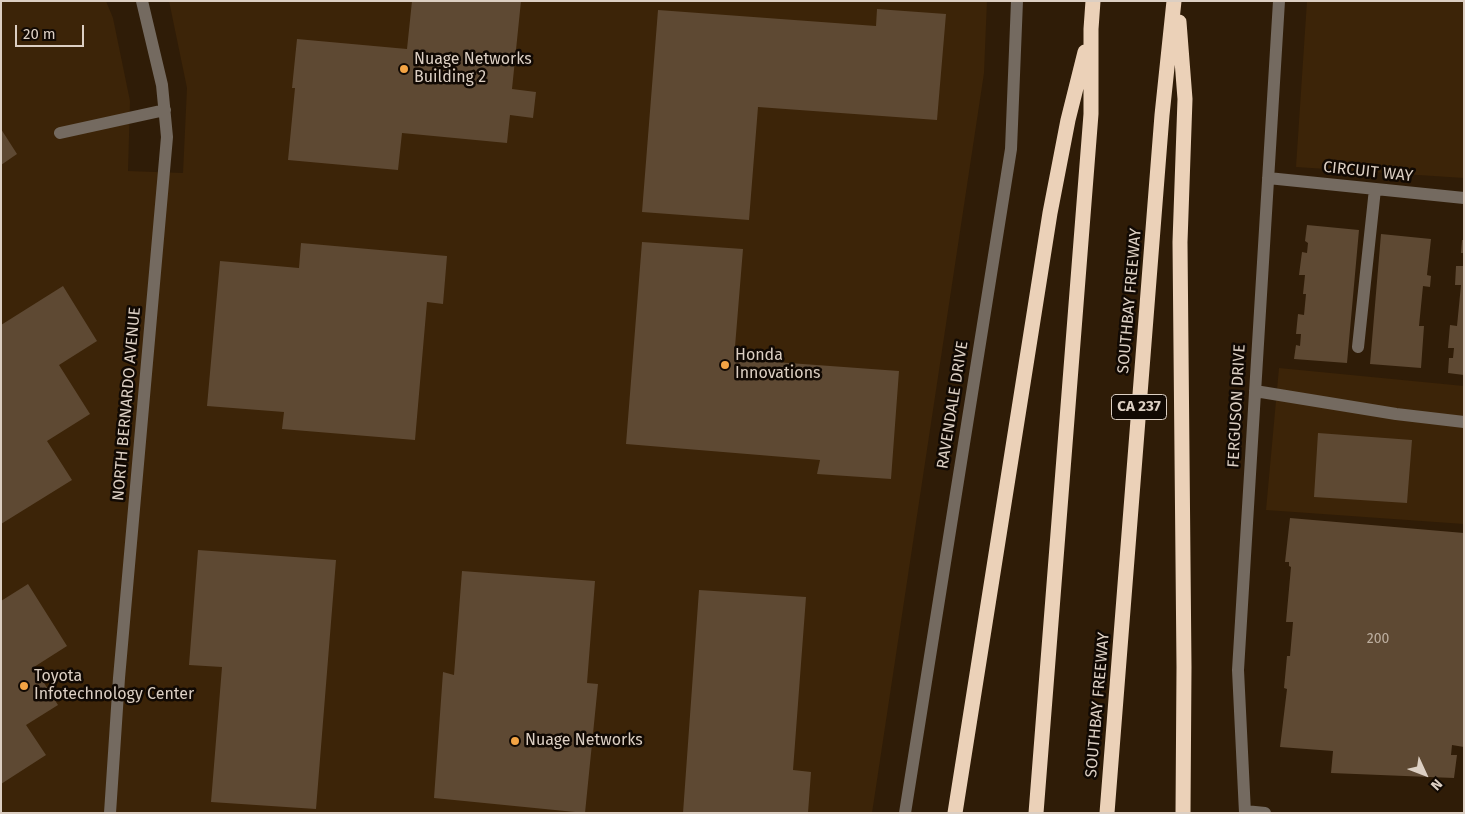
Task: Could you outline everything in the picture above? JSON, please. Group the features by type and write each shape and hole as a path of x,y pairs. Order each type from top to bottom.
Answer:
{"highway":[{"path":"1036,813 1091,114 1091,28 1093,1"},
{"path":"1176,1 1185,99 1180,242 1184,667 1182,813"},
{"name":"SOUTHBAY FREEWAY","path":"1107,813 1161,125 1176,1"},
{"path":"955,813 1050,213 1068,120 1091,28"}],"street":[{"name":"NORTH BERNARDO AVENUE","path":"110,813 121,650 168,138 162,85 142,1"},
{"name":"RAVENDALE DRIVE","path":"905,813 1011,149 1017,1"},
{"name":"FERGUSON DRIVE","path":"1245,812 1238,670 1280,1"},
{"path":"60,133 165,110"},
{"name":"CIRCUIT WAY","path":"1268,178 1464,198"},
{"path":"1358,347 1375,189"},
{"path":"1255,391 1396,414 1464,422"},
{"path":"1245,812 1265,813"}],"shaded area":[{"path":"1,1 106,1 113,18 130,101 128,171 183,173 187,88 169,1 987,1 984,73 872,813 1,813"},
{"path":"1307,1 1464,1 1464,178 1296,167"},
{"path":"1279,368 1464,386 1464,524 1266,510"}],"building":[{"name":"Nuage Networks Building 2","path":"412,1 521,1 512,89 536,92 533,118 510,115 507,143 402,133 398,170 288,160 295,88 292,88 297,39 407,49"},
{"path":"877,9 946,14 937,120 758,107 749,220 642,212 658,10 876,26"},
{"path":"1,129 17,154 1,165"},
{"path":"1307,225 1359,230 1347,363 1294,359 1296,345 1300,346 1301,334 1296,334 1298,314 1304,315 1306,294 1303,294 1305,275 1299,275 1302,252 1307,253 1308,243 1305,241"},
{"path":"1381,234 1431,239 1427,275 1431,276 1430,287 1423,286 1419,326 1424,326 1421,368 1370,364"},
{"path":"1462,240 1464,240 1464,253 1461,253"},
{"name":"Honda Innovations","path":"642,242 743,249 734,359 899,371 891,479 817,474 820,460 626,444"},
{"path":"301,243 447,256 443,304 427,302 415,440 282,429 284,412 207,406 220,261 299,268"},
{"path":"1456,266 1464,266 1464,375 1448,373 1449,358 1453,358 1454,348 1448,348 1450,325 1457,326 1461,285 1455,285"},
{"path":"63,286 97,341 59,365 90,414 47,441 72,480 1,524 1,325"},
{"path":"1318,433 1412,440 1407,503 1314,497"},
{"path":"1290,518 1464,533 1464,747 1452,745 1451,755 1457,755 1454,778 1331,773 1333,751 1280,747 1287,689 1284,688 1287,656 1290,656 1293,622 1286,622 1291,567 1289,562 1285,562"},
{"path":"198,550 336,560 316,809 211,802 222,667 189,665"},
{"name":"Nuage Networks","path":"462,571 595,581 587,683 598,684 585,813 434,798 443,672 454,675"},
{"name":"Toyota Infotechnology Center","path":"28,584 67,646 34,667 58,705 26,725 46,755 1,784 1,601"},
{"path":"699,590 806,597 793,770 811,772 808,813 683,813"}],"place":[{"name":"Nuage Networks Building 2","path":"404,69"},
{"name":"Honda Innovations","path":"725,365"},
{"name":"Toyota Infotechnology Center","path":"24,686"},
{"name":"Nuage Networks","path":"515,741"}]}
